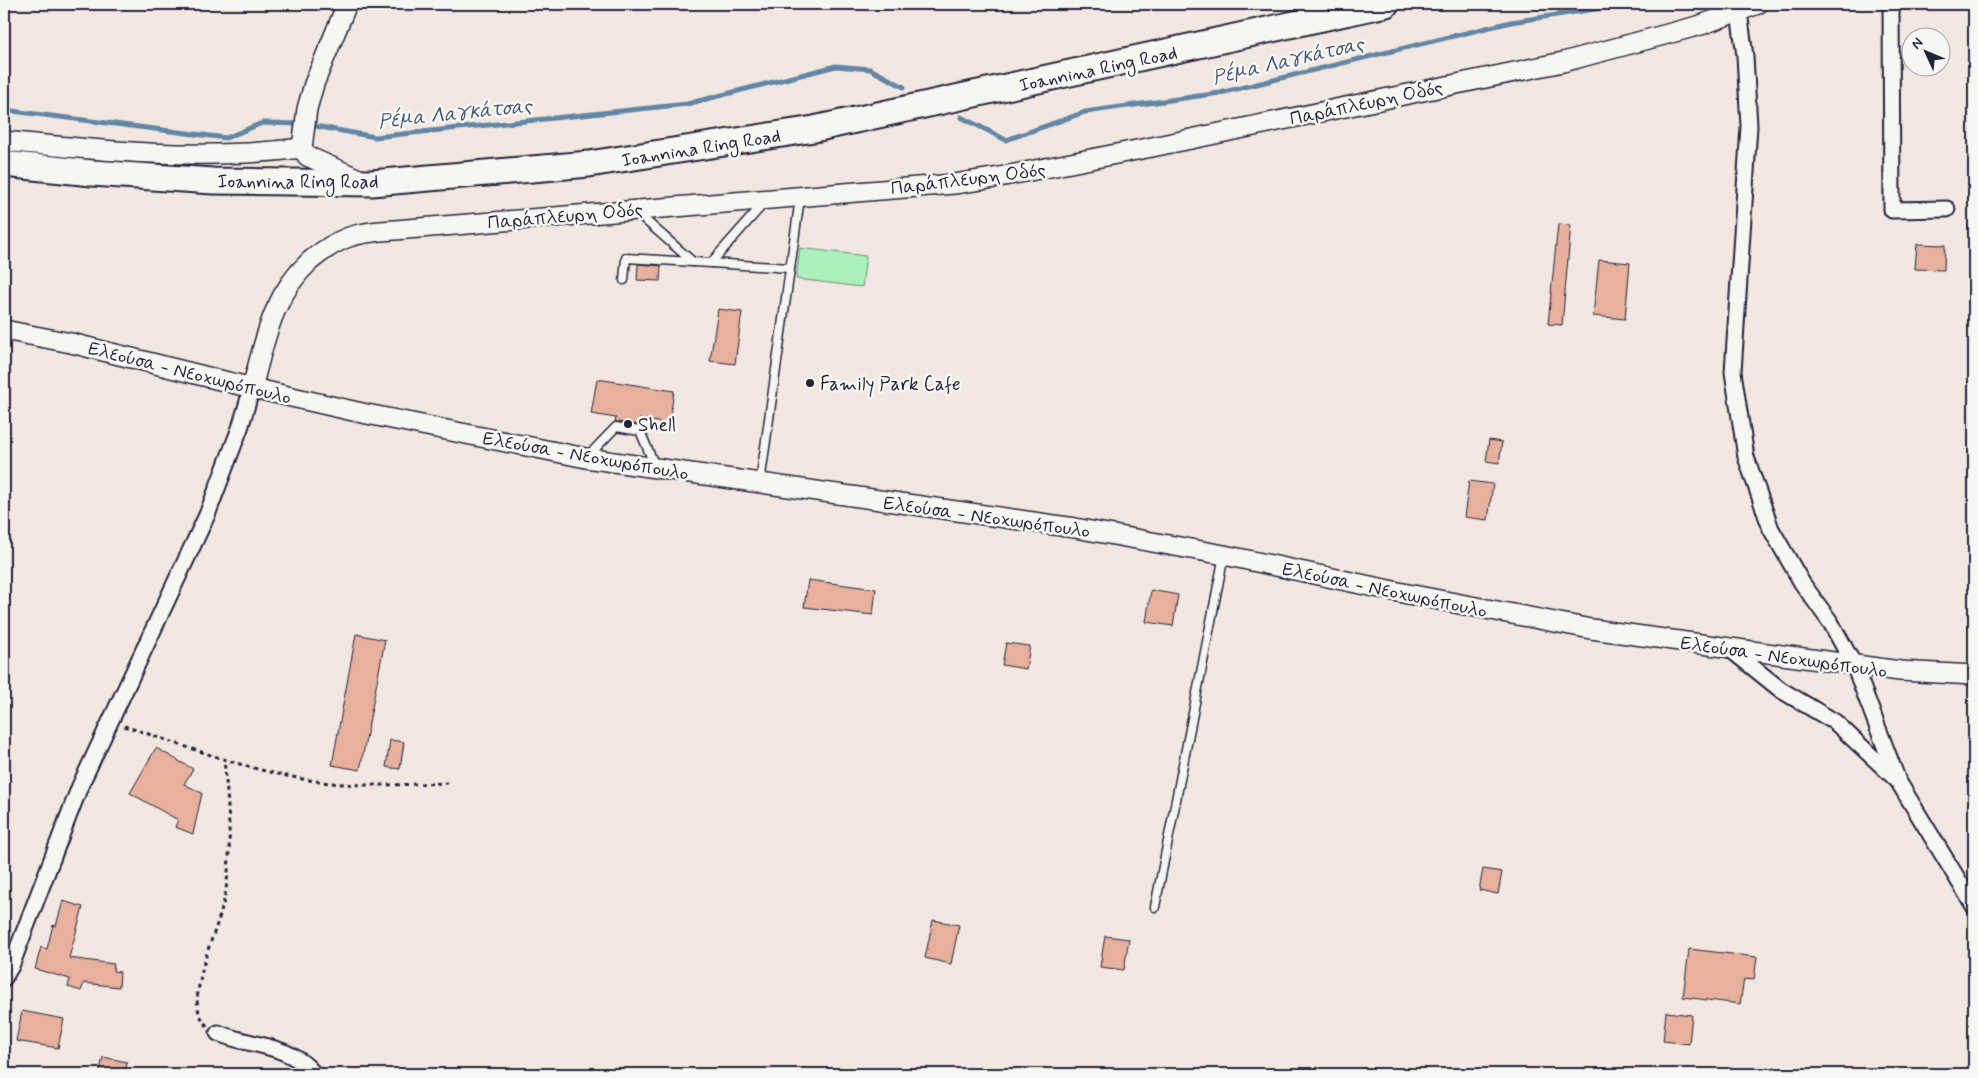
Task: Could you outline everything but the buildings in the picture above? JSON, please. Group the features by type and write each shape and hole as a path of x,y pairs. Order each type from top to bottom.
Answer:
{"highway":[{"name":"Ioannina Ring Road","path":"4,164 92,173 213,181 372,183 589,164 814,129 1386,4"}],"street":[{"path":"347,4 317,75 307,109 303,141 307,156 319,163 372,183"},
{"name":"Παράπλευρη Οδός","path":"252,388 268,329 279,300 301,270 317,256 342,240 373,232 800,195 954,184 1077,162 1562,62 1644,41 1739,12 1758,4"},
{"path":"1891,4 1892,210 1947,209"},
{"path":"1739,12 1745,56 1749,126 1733,372 1746,457 1771,528 1802,583 1831,623 1854,664 1898,781 1974,906"},
{"path":"4,141 102,150 243,154 303,141"},
{"name":"Ελεούσα - Νεοχωρόπουλο","path":"4,330 88,347 362,413 586,458 1075,528 1224,555 1556,623 1730,649 1931,674 1974,675"},
{"path":"4,978 11,966 80,786 109,721 192,549 236,436 252,388"},
{"path":"1730,649 1781,690 1835,722 1898,781"},
{"path":"218,1033 236,1040 258,1043 278,1050 296,1059 314,1074"}],"lane":[{"path":"760,483 800,195"},
{"path":"711,263 769,198"},
{"path":"633,210 693,262"},
{"path":"624,280 626,258 790,268"},
{"path":"586,458 616,427 640,431 656,468"},
{"path":"1155,907 1224,555"}],"path":[{"path":"109,721 276,774 317,782 381,785 450,783"},
{"path":"218,1033 206,1026 199,1016 196,1003 202,967 218,924 225,895 230,854 224,758"}],"green space":[{"path":"800,248 866,256 862,287 796,279"}],"waterway":[{"name":"Ρέμα Λαγκάτσας","path":"961,117 1006,140 1085,112 1220,93 1511,22 1628,4"},
{"name":"Ρέμα Λαγκάτσας","path":"309,125 375,137 687,104 836,66 870,69 904,87"},
{"name":"Ρέμα Λαγκάτσας","path":"4,110 226,138 262,123 301,124"}],"place":[{"name":"Family Park Cafe","path":"810,383"},
{"name":"Shell","path":"628,424"}]}
